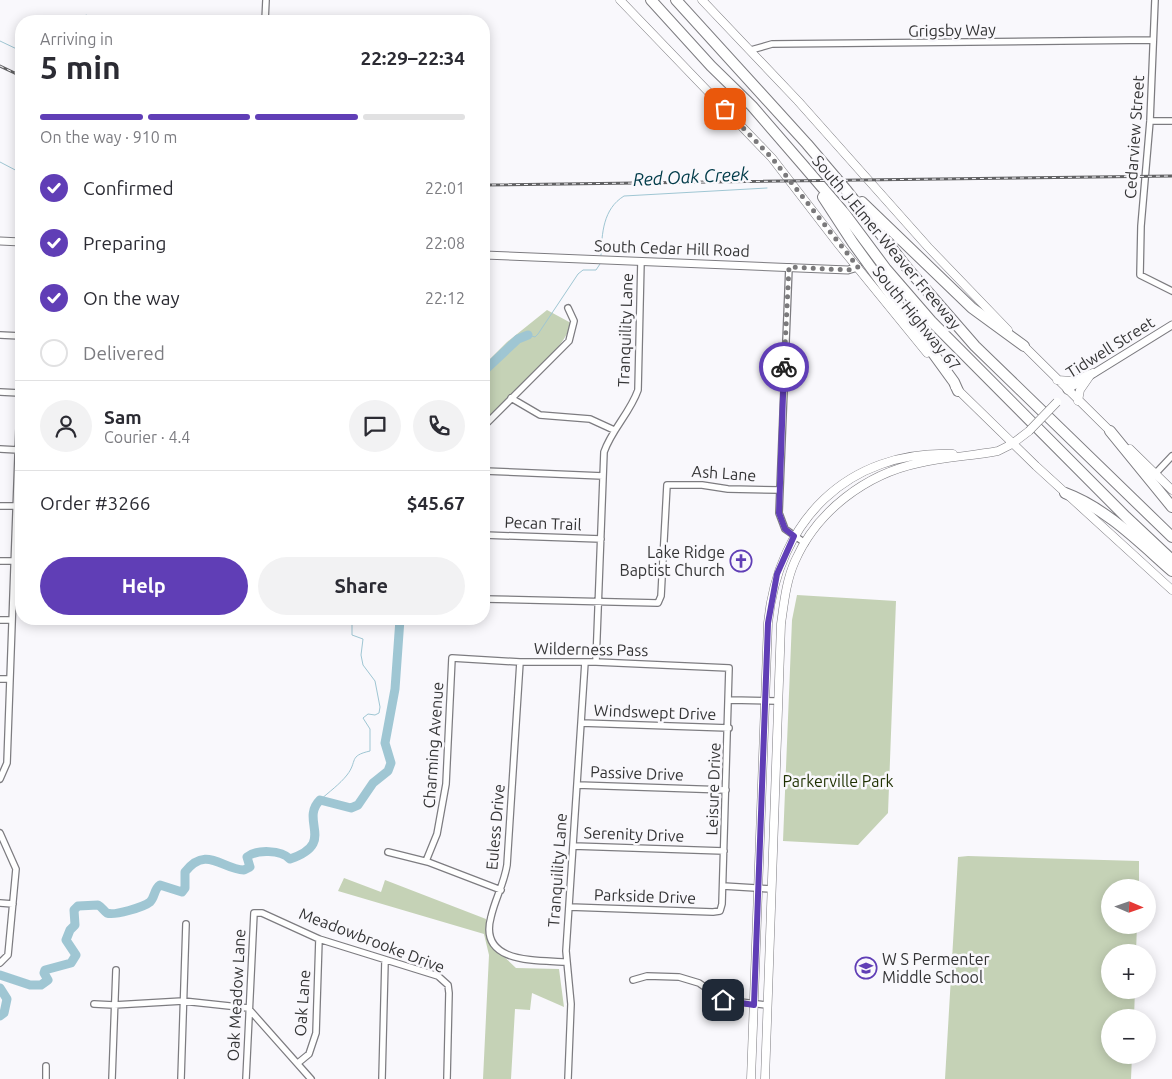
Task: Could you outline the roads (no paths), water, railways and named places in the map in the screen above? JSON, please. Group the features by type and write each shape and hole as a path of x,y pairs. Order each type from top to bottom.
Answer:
{"highway":[{"name":"South J Elmer Weaver Freeway","path":"651,0 711,66 752,106 845,214 886,270 930,321 1105,496 1172,560"},
{"name":"South J Elmer Weaver Freeway","path":"676,0 752,82 847,191 908,269 975,346 1172,537"},
{"path":"803,165 853,243 954,382 958,391"},
{"path":"847,191 857,198 972,308 1024,346"},
{"path":"1110,431 1172,507"},
{"path":"1065,493 1080,499 1107,517 1172,572"}],"main road":[{"name":"South Highway 67","path":"620,0 772,158 958,391 1012,444 1172,590"},
{"path":"702,0 752,50 910,228 1056,380 1172,490"},
{"path":"1056,380 1073,381 1093,373"},
{"path":"1078,401 1083,384 1093,373"},
{"name":"Tidwell Street","path":"765,1079 780,624 790,574 805,543 825,516 848,495 863,485 904,467 998,450 1012,444 1029,431 1067,390"},
{"name":"Tidwell Street","path":"761,817 768,623 777,574 794,536 822,500 867,470 909,456 934,453 967,455"},
{"path":"768,623 780,624"},
{"path":"761,817 764,852 766,859 773,860"},
{"path":"751,1079 761,817"},
{"path":"757,925 759,962 762,970 768,973"}],"street":[{"path":"265,15 266,0"},
{"name":"Cedarview Street","path":"1154,0 1150,121 1141,226 1140,275 1172,291"},
{"name":"Grigsby Way","path":"752,50 772,44 1153,40"},
{"path":"1150,121 1172,121"},
{"path":"0,241 15,242"},
{"name":"South Cedar Hill Road","path":"490,255 848,270 858,267"},
{"name":"Tranquility Lane","path":"596,662 604,452 614,430 633,405 638,390 641,261"},
{"path":"789,267 779,490 781,522 788,533 805,543"},
{"path":"490,420 569,341 574,321 568,308"},
{"name":"Tidwell Street","path":"1067,390 1172,325"},
{"path":"0,335 15,336"},
{"path":"0,392 15,393"},
{"path":"511,398 530,411 540,415 590,419 614,430"},
{"path":"0,449 15,450"},
{"path":"1155,474 1172,456"},
{"path":"490,471 603,476"},
{"name":"Ash Lane","path":"598,602 658,603 661,596 666,485 702,485 779,490"},
{"path":"0,506 15,506 6,763 0,779"},
{"name":"Pecan Trail","path":"490,535 601,539"},
{"path":"0,561 12,562"},
{"path":"490,599 598,602"},
{"path":"0,620 10,620"},
{"name":"Wilderness Pass","path":"452,658 520,662 596,662 729,668"},
{"name":"Charming Avenue","path":"426,861 437,834 446,784 452,658"},
{"name":"Euless Drive","path":"520,662 507,866 489,926 491,937 498,948 513,959 566,962"},
{"name":"Tranquility Lane","path":"568,1079 571,1004 566,962 584,662"},
{"name":"Leisure Drive","path":"720,911 723,886 729,728 729,668"},
{"path":"0,679 10,679"},
{"path":"730,700 778,701"},
{"name":"Windswept Drive","path":"581,723 729,728"},
{"name":"Passive Drive","path":"577,785 726,790"},
{"path":"0,834 16,869 8,955 0,963"},
{"name":"Serenity Drive","path":"573,846 724,852"},
{"path":"388,852 426,861 501,890"},
{"path":"723,886 772,890"},
{"path":"0,903 13,904"},
{"name":"Parkside Drive","path":"569,907 720,911"},
{"name":"Meadowbrooke Drive","path":"254,913 270,914 319,939 438,976 448,985 446,1079"},
{"name":"Oak Meadow Lane","path":"246,1079 254,913"},
{"path":"181,1079 186,924"},
{"name":"Oak Lane","path":"298,1063 309,1054 316,1033 319,939"},
{"path":"382,1079 385,961"},
{"path":"112,1079 116,970"},
{"path":"633,980 647,976 679,977 699,983 723,1000 754,1005 768,1004"},
{"path":"94,1004 114,1005 183,1001 248,1008 311,1079"},
{"path":"46,1066 46,1079"}],"waterway":[{"path":"0,41 15,48"},
{"path":"0,162 15,170"},
{"name":"Red Oak Creek","path":"601,255 605,222 617,201 624,196 767,188"},
{"name":"Red Oak Creek","path":"528,335 535,337 538,334 578,274 583,270 596,270 600,264"},
{"name":"Red Oak Creek","path":"490,365 518,339 528,335"},
{"path":"320,800 347,775 356,757 370,751 370,729 363,718 368,714 375,715 379,713 380,707 375,681 363,665 361,655 363,639 352,635 352,625"},
{"name":"Red Oak Creek","path":"0,975 30,985 41,985 48,980 44,973 45,970 71,963 76,955 66,940 70,930 75,925 74,910 78,906 98,905 107,913 122,912 150,902 160,885 182,892 185,888 185,872 200,860 207,859 244,870 250,867 247,857 251,854 275,852 290,859 304,853 312,846 315,839 313,816 320,800 351,808 358,805 373,783 388,771 391,763 385,743 395,689 400,625"},
{"name":"Red Oak Creek","path":"0,988 7,999 4,1013 0,1016"}],"railway":[{"path":"0,66 15,73"},
{"path":"490,185 1172,176"}],"place":[{"name":"Lake Ridge Baptist Church","path":"741,561"},
{"name":"W S Permenter Middle School","path":"866,968"}],"park label":[{"name":"Parkerville Park","path":"838,781"}]}
